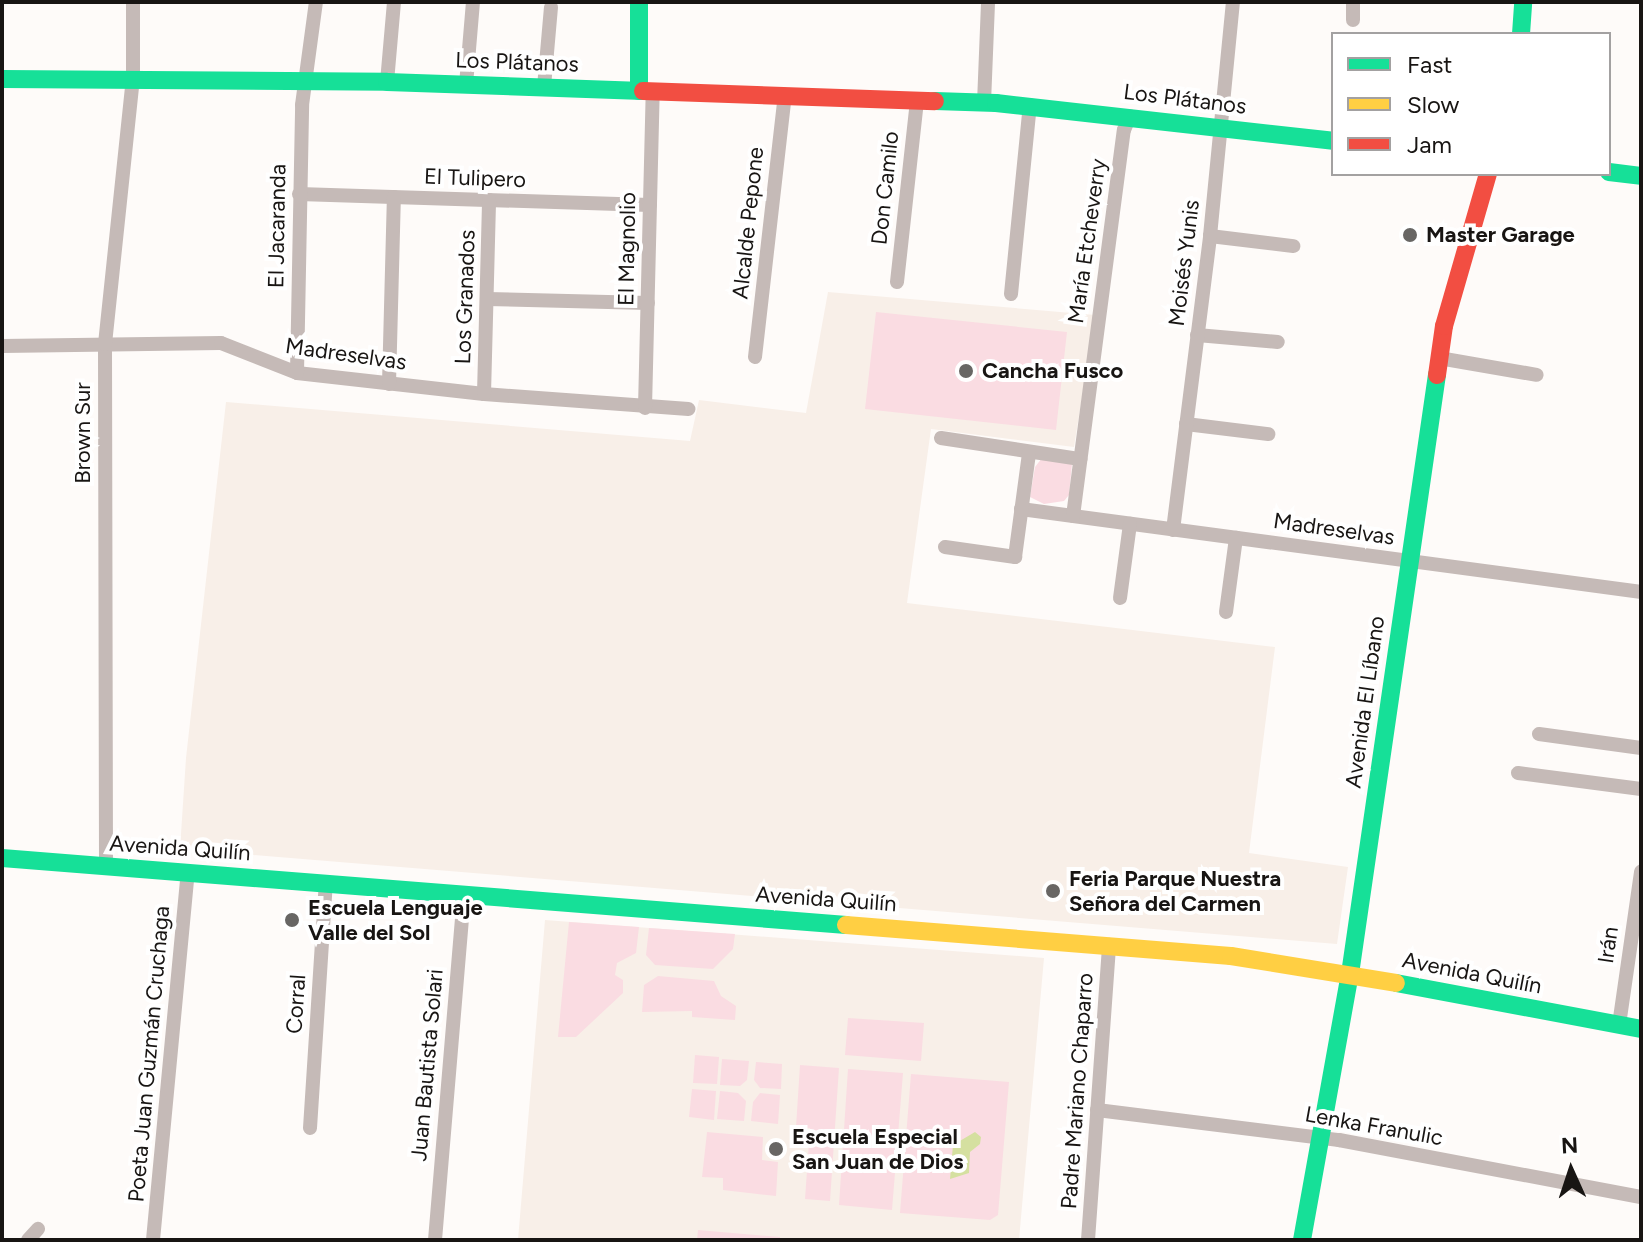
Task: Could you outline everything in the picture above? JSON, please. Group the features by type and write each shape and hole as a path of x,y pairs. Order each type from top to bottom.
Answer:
{"main road":[{"path":"639,2 646,91"},
{"path":"1521,32 1523,2"},
{"name":"Los Plátanos","path":"2,79 133,77 387,82 1030,105 1331,141"},
{"path":"1611,172 1641,176"},
{"name":"Avenida El Líbano","path":"1302,1240 1350,974 1439,358 1451,295 1487,176"},
{"name":"Avenida Quilín","path":"2,858 1266,960 1641,1029"}],"street":[{"name":"Brown Sur","path":"106,866 105,344 133,77 133,2"},
{"name":"El Jacaranda","path":"297,373 299,194 306,80 316,2"},
{"path":"387,82 394,2"},
{"path":"466,85 473,2"},
{"path":"984,103 988,2"},
{"name":"Moisés Yunis","path":"1173,530 1210,236 1233,2"},
{"path":"1353,2 1353,20"},
{"path":"544,87 551,7"},
{"name":"El Magnolio","path":"645,408 650,205 646,91"},
{"name":"Alcalde Pepone","path":"755,357 785,95"},
{"name":"Don Camilo","path":"897,282 917,100"},
{"path":"1011,294 1030,105"},
{"name":"María Etcheverry","path":"1073,516 1124,130 1130,116"},
{"name":"El Tulipero","path":"299,194 650,205"},
{"path":"389,384 394,197"},
{"name":"Los Granados","path":"484,394 489,200"},
{"path":"1210,236 1293,246"},
{"path":"487,299 648,303"},
{"path":"1197,335 1278,342"},
{"name":"Madreselvas","path":"2,346 228,344 276,368 297,373 484,394 688,409"},
{"path":"1439,358 1537,375"},
{"path":"1186,424 1268,434"},
{"path":"941,438 1080,459"},
{"path":"945,547 1015,557 1029,453"},
{"name":"Madreselvas","path":"1021,509 1641,592"},
{"path":"1120,598 1130,524"},
{"path":"1226,612 1236,538"},
{"path":"1539,734 1641,748"},
{"path":"1518,773 1641,789"},
{"name":"Irán","path":"1619,1025 1641,872"},
{"name":"Poeta Juan Guzmán Cruchaga","path":"153,1240 188,873"},
{"name":"Corral","path":"310,1128 326,883"},
{"name":"Juan Bautista Solari","path":"435,1240 464,894"},
{"name":"Padre Mariano Chaparro","path":"1088,1240 1109,945"},
{"name":"Lenka Franulic","path":"1097,1110 1322,1137 1641,1197"}],"shaded area":[{"path":"828,292 1095,315 1074,447 931,429 907,603 1275,647 1249,853 1348,867 1337,944 180,849 186,758 226,402 690,441 699,400 806,413"},
{"name":"Cancha Fusco","path":"876,312 1067,332 1056,430 865,409"},
{"path":"1042,458 1072,464 1069,495 1064,501 1044,504 1030,497 1035,467"},
{"name":"Escuela Especial San Juan de Dios","path":"545,920 1044,958 1019,1240 518,1240"},
{"path":"569,922 639,927 636,953 617,963 615,975 623,980 623,993 576,1037 558,1037"},
{"path":"649,928 735,934 733,949 713,969 655,965 646,955"},
{"path":"658,976 714,981 721,996 736,1006 735,1020 692,1017 692,1011 642,1012 644,985"},
{"path":"848,1018 924,1023 921,1061 845,1055"},
{"path":"695,1055 719,1057 717,1084 693,1083"},
{"path":"722,1059 749,1061 747,1080 740,1086 720,1085"},
{"path":"756,1062 782,1064 781,1089 760,1088 754,1080"},
{"path":"800,1065 839,1068 830,1201 805,1199 810,1128 796,1127"},
{"path":"848,1069 903,1073 892,1210 839,1205"},
{"path":"911,1074 1009,1082 998,1215 990,1220 900,1213"},
{"path":"692,1089 716,1091 714,1120 689,1117"},
{"path":"720,1091 738,1093 746,1101 744,1121 717,1119"},
{"path":"760,1093 780,1095 778,1124 751,1121 753,1102"},
{"path":"707,1132 763,1137 762,1160 778,1162 776,1196 723,1190 723,1178 702,1177"},
{"path":"975,1132 981,1137 980,1144 970,1152 969,1173 950,1179 953,1145"},
{"path":"698,1230 780,1237 780,1240 697,1240"}],"traffic: fast":[{"path":"639,2 639,91"},
{"path":"1521,32 1523,2"},
{"path":"2,79 387,82 643,91"},
{"path":"935,101 996,103 1331,141"},
{"path":"1611,172 1641,176"},
{"path":"1302,1240 1350,974 1437,375"},
{"path":"2,858 846,925"},
{"path":"1396,983 1641,1029"}],"traffic: slow":[{"path":"846,925 1231,956 1396,983"}],"traffic: jam":[{"path":"643,91 935,101"},
{"path":"1437,375 1444,326 1487,176"}],"place":[{"name":"Master Garage","path":"1410,235"},
{"name":"Cancha Fusco","path":"966,371"},
{"name":"Feria Parque Nuestra Señora del Carmen","path":"1053,891"},
{"name":"Escuela Lenguaje Valle del Sol","path":"292,920"},
{"name":"Escuela Especial San Juan de Dios","path":"776,1149"}]}
